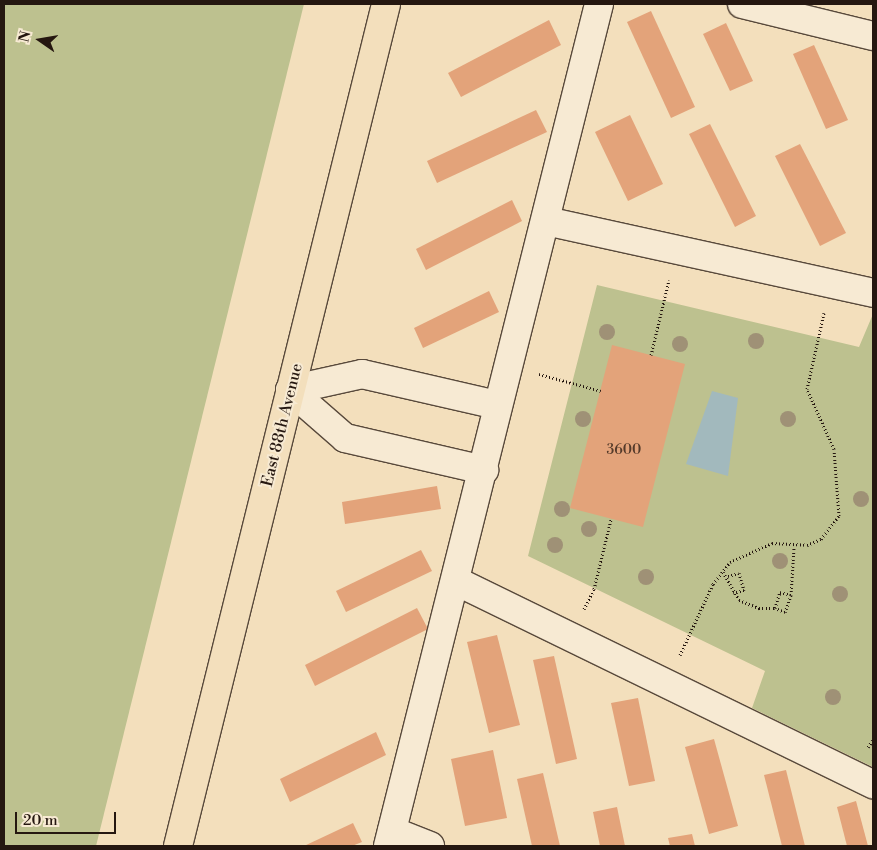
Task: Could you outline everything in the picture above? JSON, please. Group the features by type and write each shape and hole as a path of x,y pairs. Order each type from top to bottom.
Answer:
{"main road":[{"name":"East 88th Avenue","path":"178,846 386,4"}],"street":[{"path":"430,846 390,839 484,470 497,405 546,222 600,4"},
{"path":"742,4 873,36"},
{"path":"546,222 873,293"},
{"path":"290,390 362,374 497,405"},
{"path":"290,390 345,438 484,470"},
{"path":"456,581 873,784"}],"path":[{"path":"651,355 677,250"},
{"path":"667,684 713,584 730,562 772,543 794,548 821,538 839,516 834,449 807,389 831,284"},
{"path":"508,366 601,391"},
{"path":"571,637 594,589 611,519"},
{"path":"723,572 728,576 733,593 750,605 775,608 786,612 791,595 794,548"},
{"path":"728,576 739,573 744,590 733,593"},
{"path":"775,608 780,592 791,595"}],"green space":[{"path":"4,4 304,4 96,846 4,846"},
{"path":"597,285 859,347 873,314 873,767 752,708 765,671 528,556"}],"water":[{"path":"712,391 738,398 728,476 686,464"}],"building":[{"path":"651,11 695,107 671,118 627,22"},
{"path":"549,20 561,45 461,97 448,73"},
{"path":"726,23 753,81 730,91 703,34"},
{"path":"814,45 848,120 826,129 793,54"},
{"path":"536,110 547,132 437,183 427,161"},
{"path":"630,115 663,184 628,201 595,132"},
{"path":"710,124 756,216 735,227 689,134"},
{"path":"800,144 846,233 820,246 775,156"},
{"path":"512,200 522,221 426,270 416,249"},
{"path":"489,291 499,312 423,348 414,328"},
{"path":"612,345 685,364 643,527 570,508"},
{"path":"437,486 441,509 345,524 342,502"},
{"path":"421,550 432,571 346,612 336,591"},
{"path":"417,608 428,629 315,686 305,665"},
{"path":"497,635 520,725 489,733 467,642"},
{"path":"554,656 577,759 556,764 533,660"},
{"path":"638,698 655,781 629,786 611,703"},
{"path":"376,732 386,755 290,802 280,779"},
{"path":"714,739 738,826 709,834 685,747"},
{"path":"493,750 507,818 465,826 451,759"},
{"path":"786,770 805,846 782,846 764,775"},
{"path":"543,773 560,846 532,846 517,779"},
{"path":"856,801 868,846 847,846 837,807"},
{"path":"617,807 625,846 600,846 593,812"},
{"path":"353,823 362,842 352,846 304,846"},
{"path":"692,834 695,846 670,846 668,838"}]}
